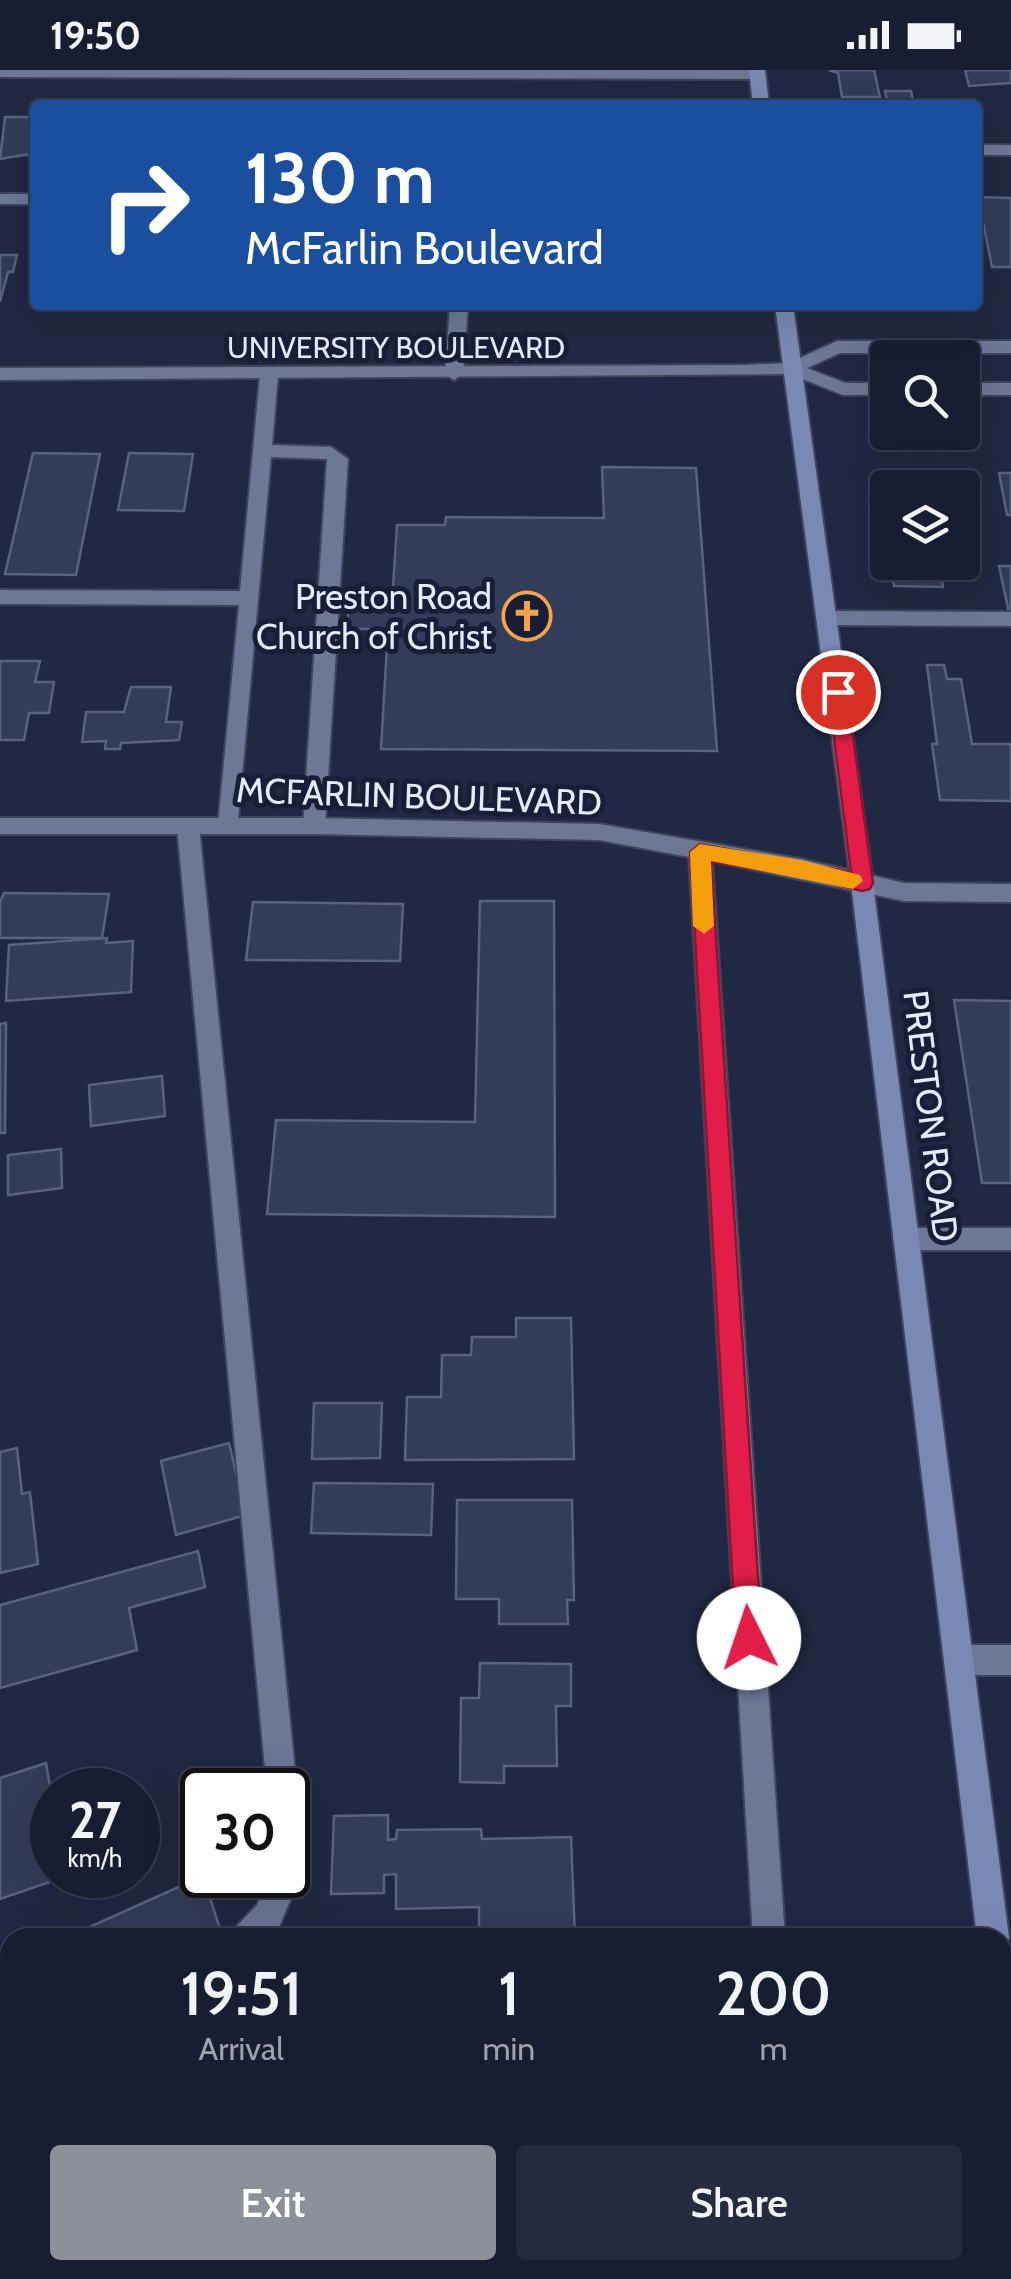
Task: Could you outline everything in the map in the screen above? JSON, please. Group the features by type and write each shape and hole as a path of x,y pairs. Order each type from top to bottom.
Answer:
{"main road":[{"path":"757,72 760,100"},
{"name":"PRESTON ROAD","path":"785,310 862,883 992,1928"}],"street":[{"path":"0,72 757,72"},
{"path":"982,150 1011,150"},
{"path":"0,199 30,199"},
{"path":"454,374 460,310"},
{"name":"UNIVERSITY BOULEVARD","path":"792,368 837,346 870,350"},
{"name":"UNIVERSITY BOULEVARD","path":"980,348 1011,347"},
{"name":"UNIVERSITY BOULEVARD","path":"0,374 454,374 792,368 843,389 870,389"},
{"path":"228,825 270,375"},
{"path":"980,389 1011,389"},
{"path":"261,452 330,453 339,459 314,826"},
{"path":"0,596 248,598"},
{"path":"828,618 1011,619"},
{"name":"MCFARLIN BOULEVARD","path":"0,826 228,825 599,832 801,868 904,892 1011,893"},
{"path":"188,826 280,1768"},
{"path":"700,852 767,1928"},
{"path":"906,1238 1011,1239"},
{"path":"958,1660 1011,1660"},
{"path":"257,1928 276,1898"}],"building":[{"path":"829,70 874,70 880,97 842,97 838,73"},
{"path":"965,70 1011,70 1011,83 969,86"},
{"path":"885,91 911,91 913,100 887,100"},
{"path":"5,117 30,117 30,154 0,159"},
{"path":"982,197 1011,198 1011,267 992,267"},
{"path":"0,255 17,255 0,302"},
{"path":"33,453 100,454 76,575 5,574"},
{"path":"129,453 193,454 184,511 118,510"},
{"name":"Preston Road Church of Christ","path":"602,467 696,468 717,751 381,749 388,629 347,629 349,602 392,602 397,525 445,525 446,517 604,518"},
{"path":"999,473 1011,473 1011,515 1007,515"},
{"path":"999,566 1011,566 1011,613 1009,613"},
{"path":"942,580 943,587 894,586 893,581 881,581"},
{"path":"0,661 40,661 35,682 54,682 49,713 29,713 24,740 0,740"},
{"path":"927,665 944,665 947,679 961,679 972,744 1011,744 1011,801 940,800"},
{"path":"131,687 171,687 166,722 182,722 179,740 121,743 120,749 105,749 106,741 82,742 86,712 124,712"},
{"path":"4,893 109,894 102,938 0,938 0,902"},
{"path":"480,901 554,901 555,1217 267,1214 276,1120 475,1122"},
{"path":"253,902 403,904 400,961 246,960"},
{"path":"107,938 106,943 133,941 131,992 6,1001 9,945"},
{"path":"954,1000 1011,1001 1011,1183 982,1183"},
{"path":"6,1023 5,1133 0,1133 0,1024"},
{"path":"162,1076 165,1116 91,1126 89,1085"},
{"path":"61,1149 62,1188 8,1195 8,1155"},
{"path":"516,1318 571,1318 574,1459 405,1460 407,1397 441,1397 442,1355 471,1355 472,1337 516,1337"},
{"path":"314,1403 382,1403 380,1458 312,1459"},
{"path":"229,1443 246,1515 176,1535 161,1461"},
{"path":"17,1448 22,1494 30,1492 38,1564 0,1573 0,1452"},
{"path":"314,1483 433,1484 431,1535 311,1533"},
{"path":"457,1500 572,1500 574,1600 567,1600 568,1624 499,1624 499,1599 456,1599"},
{"path":"198,1551 205,1587 129,1608 137,1650 0,1688 0,1605"},
{"path":"480,1663 571,1664 571,1706 556,1706 557,1766 504,1766 504,1783 460,1782 461,1698 479,1698"},
{"path":"30,1768 30,1889 0,1899 0,1778"},
{"path":"388,1815 388,1840 396,1839 397,1830 481,1829 482,1839 571,1837 575,1928 479,1928 479,1907 396,1909 396,1874 384,1875 384,1893 331,1894 334,1816"},
{"path":"180,1886 180,1898 210,1898 220,1928 87,1928"}],"slow traffic":[{"path":"704,926 700,852 801,868 853,881"}],"place":[{"name":"Preston Road Church of Christ","path":"527,616"}],"route":[{"path":"749,1638 700,852 801,868 862,883 838,692"}]}
